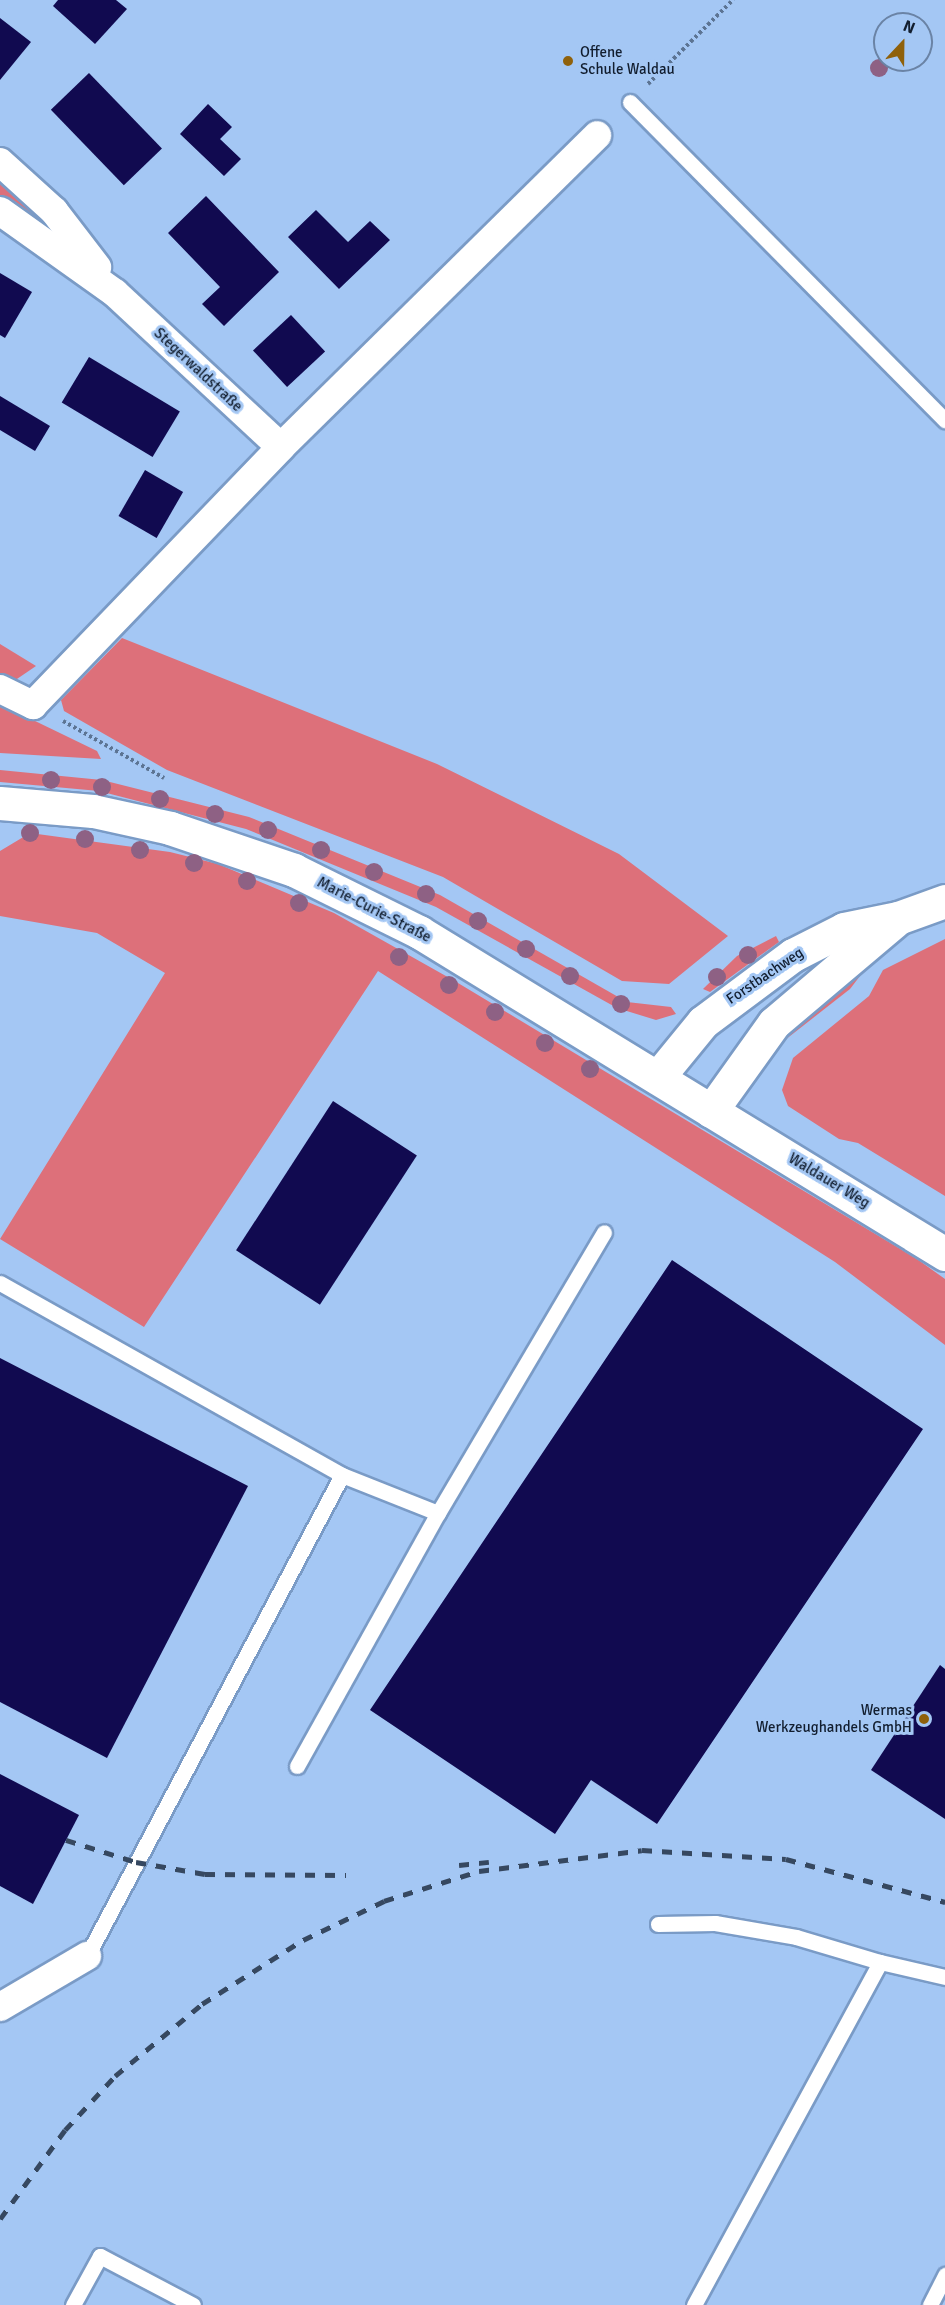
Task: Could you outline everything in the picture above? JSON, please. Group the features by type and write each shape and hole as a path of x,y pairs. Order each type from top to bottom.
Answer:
{"street":[{"path":"0,689 33,705 281,447 597,135"},
{"name":"Stegerwaldstraße","path":"0,162 54,211 116,293"},
{"name":"Stegerwaldstraße","path":"0,211 116,293 281,447"},
{"name":"Marie-Curie-Straße","path":"0,803 93,812 170,828 294,870 419,932 711,1111"},
{"name":"Forstbachweg","path":"658,1077 703,1022 793,955 844,929 898,918 945,901"},
{"name":"Forstbachweg","path":"711,1111 774,1023 898,918"},
{"name":"Waldauer Weg","path":"711,1111 945,1254"},
{"path":"0,2007 87,1956"}],"lane":[{"path":"630,102 945,420"},
{"path":"297,1766 438,1513 604,1232"},
{"path":"0,1283 342,1474 438,1513"},
{"path":"87,1956 342,1474"},
{"path":"658,1924 738,1927 796,1937 880,1962 945,1977"},
{"path":"694,2305 880,1962"},
{"path":"74,2305 100,2256 193,2305"},
{"path":"930,2305 945,2275"}],"path":[{"path":"630,102 733,0"},
{"path":"33,705 164,778"}],"shaded area":[{"path":"0,174 50,223 48,228 0,198"},
{"path":"122,638 437,764 619,854 728,936 669,984 622,981 443,877 167,770 64,711 61,700"},
{"path":"0,644 36,666 14,681 0,676"},
{"path":"0,704 97,751 101,759 0,753"},
{"path":"0,770 102,780 249,817 440,895 627,1002 671,1007 676,1014 656,1020 617,1008 436,907 246,829 99,791 0,782"},
{"path":"30,833 170,852 218,864 334,913 453,980 917,1259 945,1279 945,1345 835,1262 378,971 144,1327 0,1239 165,973 97,933 0,916 0,851"},
{"path":"776,936 779,942 710,992 703,989 737,956"},
{"path":"945,939 945,1196 858,1143 839,1139 788,1106 782,1090 793,1058 869,996 883,970"},
{"path":"870,963 850,989 776,1047 783,1028"}],"building":[{"path":"58,0 116,0 127,9 95,44 53,6"},
{"path":"0,18 31,42 0,80"},
{"path":"89,73 162,149 124,185 51,110"},
{"path":"208,104 232,127 220,139 241,159 224,176 180,134"},
{"path":"206,196 279,272 224,326 202,304 220,287 168,233"},
{"path":"316,210 348,242 370,221 390,240 339,289 288,237"},
{"path":"0,273 32,292 5,338 0,335"},
{"path":"291,315 325,352 287,387 253,350"},
{"path":"89,357 180,412 153,457 62,402"},
{"path":"0,396 50,426 35,451 0,430"},
{"path":"145,470 183,492 157,538 119,516"},
{"path":"333,1101 417,1155 320,1305 236,1250"},
{"path":"672,1260 923,1429 657,1824 591,1780 555,1834 370,1710"},
{"path":"0,1358 248,1486 107,1758 0,1702"},
{"name":"Wermas Werkzeughandels GmbH","path":"940,1665 945,1669 945,1819 871,1770"},
{"path":"0,1774 79,1815 33,1904 0,1886"}],"railway":[{"path":"66,1840 136,1862 205,1874 346,1875"},
{"path":"0,2219 65,2130 115,2076 202,2004 303,1940 384,1901 479,1871 642,1850 786,1859 945,1902"},
{"path":"459,1865 489,1862"}],"place":[{"name":"Offene Schule Waldau","path":"568,61"},
{"name":"Wermas Werkzeughandels GmbH","path":"924,1719"}]}
